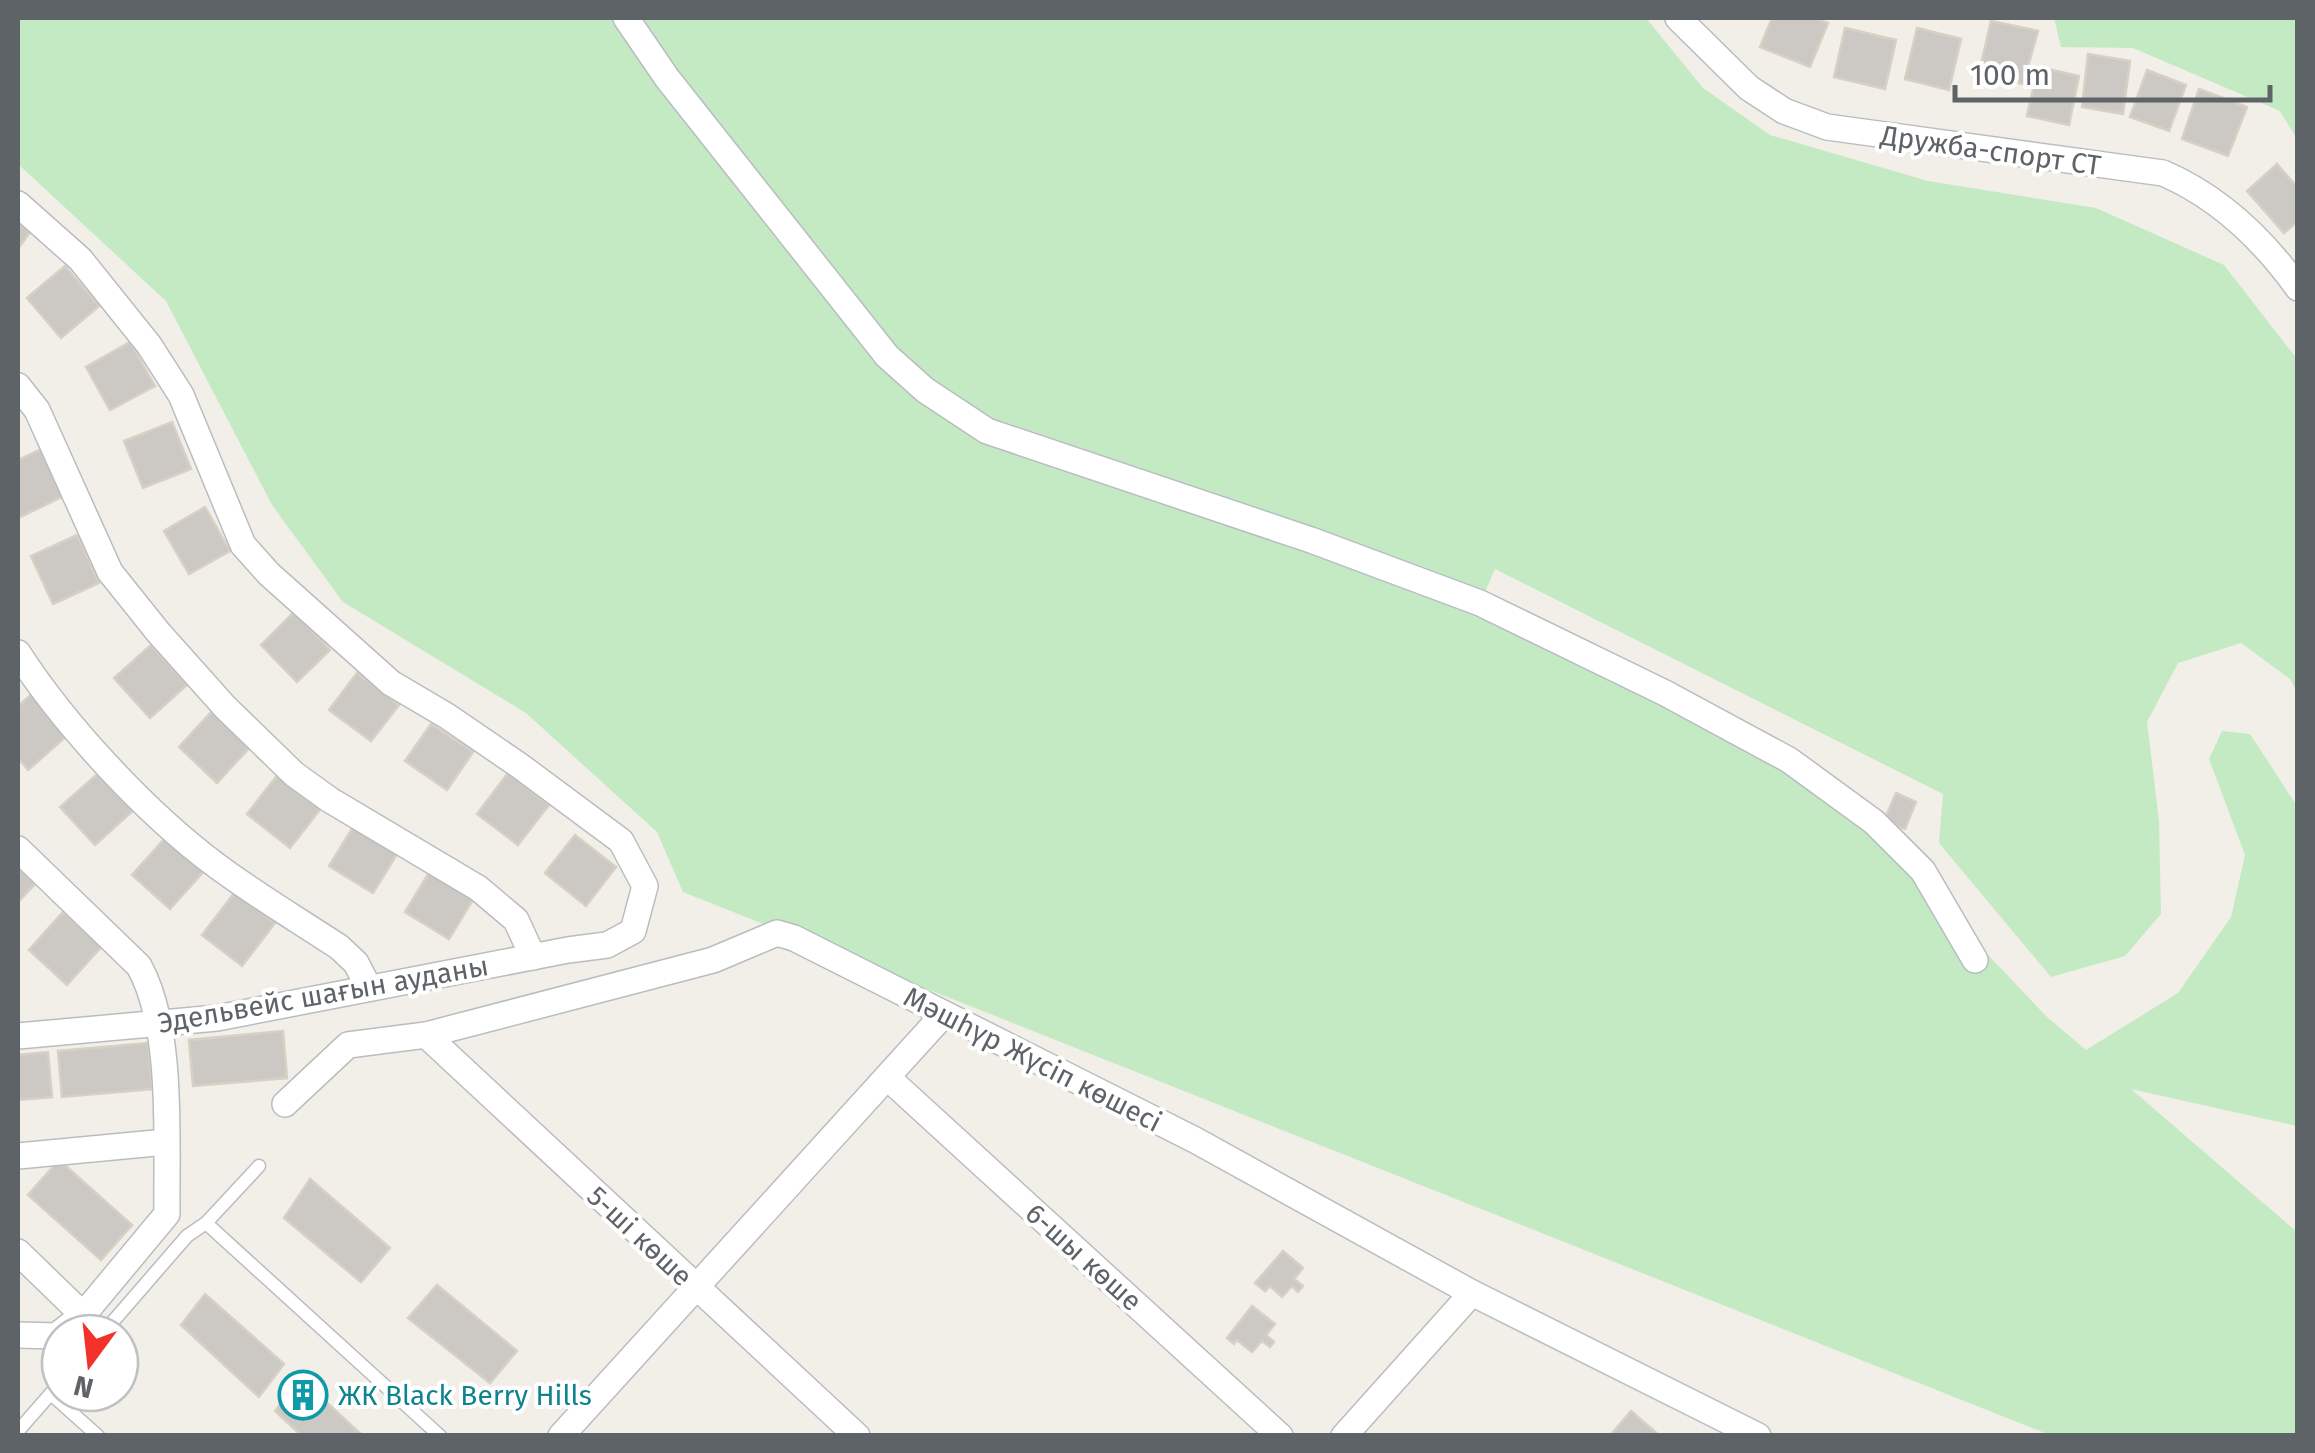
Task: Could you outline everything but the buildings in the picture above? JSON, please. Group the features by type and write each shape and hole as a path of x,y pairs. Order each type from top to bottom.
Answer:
{"street":[{"path":"626,18 667,78 874,340 925,390 988,431 1311,540 1480,603 1664,693 1773,752 1874,822 1924,871 1976,960"},
{"name":"Дружба-спорт СТ","path":"1678,18 1748,88 1784,111 1827,127 2163,172 2197,188 2240,220 2298,288"},
{"name":"Эдельвейс шағын ауданы","path":"18,204 80,259 150,345 180,396 244,545 269,574 391,683 506,756 621,841 645,886 633,930 606,945 217,1018 18,1036"},
{"path":"18,386 37,410 110,572 202,682 294,774 330,800 478,888 516,920 533,957"},
{"path":"18,653 33,677 92,747 152,811 216,866 339,947 356,963 369,988"},
{"path":"18,849 139,966 149,983 161,1024 167,1214 85,1313"},
{"name":"Мәшhүр Жүсіп көшесі","path":"285,1104 348,1045 426,1035 713,960 777,933 794,938 1195,1140 1472,1293 1758,1436"},
{"path":"561,1436 944,1014"},
{"name":"5-ші көше","path":"426,1035 857,1436"},
{"name":"6-шы көше","path":"888,1078 1280,1436"},
{"path":"18,1156 166,1142"},
{"path":"18,1252 81,1313"},
{"path":"1344,1436 1472,1293"}],"lane":[{"path":"121,1313 187,1236 206,1223 259,1166"},
{"path":"206,1223 440,1436"},
{"path":"18,1431 40,1406"},
{"path":"77,1413 98,1436"}],"green space":[{"path":"18,18 1646,18 1703,88 1770,135 1928,181 2096,208 2224,265 2297,359 2297,692 2290,679 2241,643 2178,663 2147,722 2159,821 2161,914 2125,956 2051,977 1939,843 1943,794 1495,569 1477,610 1835,794 2046,1016 2086,1050 2178,993 2231,917 2245,855 2209,759 2222,731 2250,734 2297,806 2297,1126 2131,1089 2297,1232 2297,1435 2050,1435 683,892 657,832 526,713 343,602 272,505 166,301 18,164"},
{"path":"2054,18 2297,18 2297,139 2280,111 2133,48 2061,47"}],"place":[{"name":"ЖК Black Berry Hills","path":"303,1395"}]}
